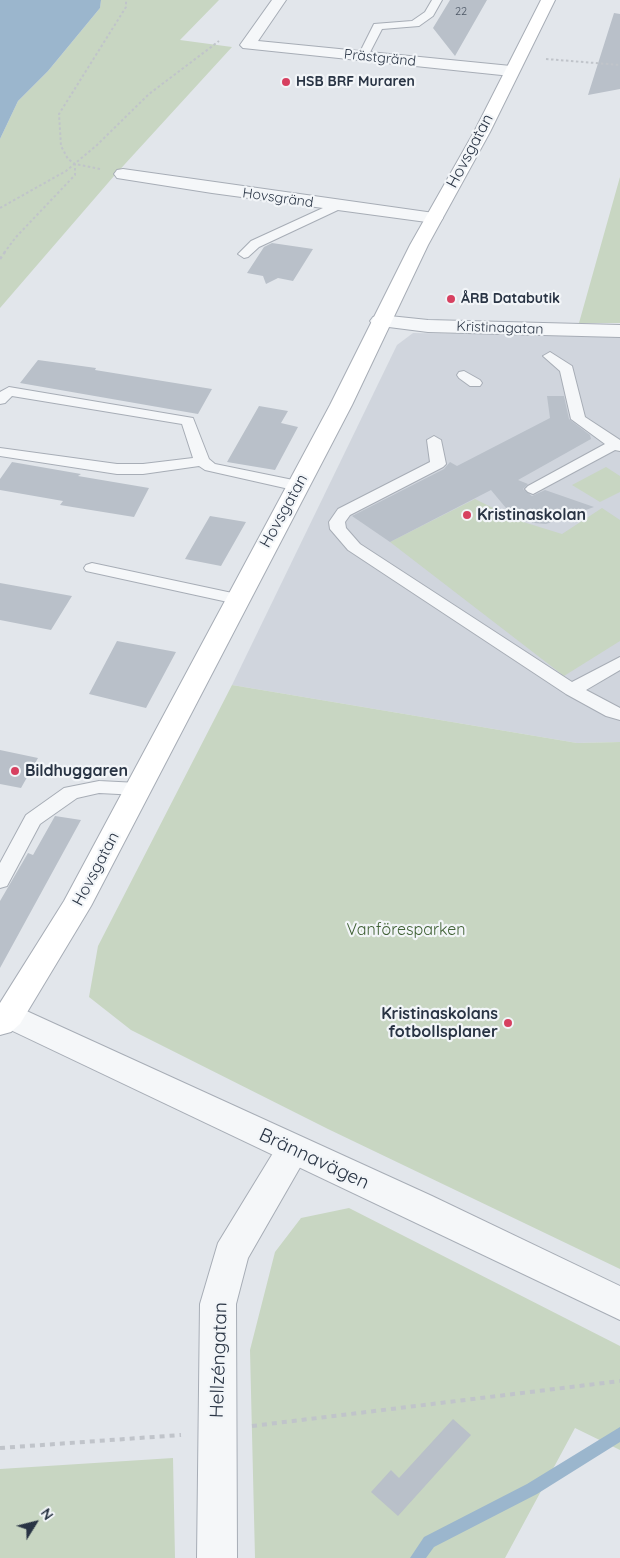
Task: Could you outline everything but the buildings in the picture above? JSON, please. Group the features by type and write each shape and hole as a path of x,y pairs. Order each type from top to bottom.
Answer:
{"main road":[{"name":"Hovsgatan","path":"4,1019 76,906 341,405 380,321 482,132 548,0"}],"street":[{"name":"Prästgränd","path":"279,0 248,45 363,56 515,64"},
{"name":"Hovsgränd","path":"123,174 336,206 434,218"},
{"name":"Kristinagatan","path":"380,321 428,326 620,331"},
{"name":"Brännavägen","path":"4,1019 420,1207 620,1304"},
{"name":"Hellzéngatan","path":"217,1558 218,1304 231,1254 292,1150"}],"lane":[{"path":"363,56 378,26 415,24 429,14 437,0"},
{"path":"244,254 256,244 280,231 336,206"},
{"path":"533,489 618,446 578,419 567,369 550,356"},
{"path":"0,400 10,391 188,421 202,461 210,466 298,486"},
{"path":"434,440 438,464 344,512 337,522 338,529 354,546 572,690 612,712 620,714"},
{"path":"0,452 117,469 143,469 202,461"},
{"path":"92,568 238,599"},
{"path":"572,690 620,663"},
{"path":"0,881 32,820 71,792 99,787 138,789"}],"path":[{"path":"75,164 68,159 61,146 58,114 126,7 126,0"},
{"path":"0,208 75,164 149,94 219,41"},
{"path":"515,64 620,65"},
{"path":"0,260 16,237 75,175 75,164"},
{"path":"0,1448 164,1437 620,1381"}],"shaded area":[{"name":"Kristinaskolan","path":"413,333 620,336 620,742 577,743 232,685 397,345"}],"green space":[{"path":"101,0 219,0 180,40 232,47 114,176 0,308 0,139 18,101 48,71 100,8"},
{"path":"620,177 620,323 579,323"},
{"path":"606,467 620,476 620,492 600,502 572,485"},
{"path":"475,499 517,520 562,534 602,508 620,520 620,641 564,676 390,542"},
{"name":"Vanföresparken","path":"232,685 577,743 620,742 620,1269 328,1129 131,1030 89,997 98,946"},
{"path":"349,1208 620,1346 620,1450 575,1428 505,1558 255,1558 250,1350 275,1252 301,1218"},
{"path":"173,1458 175,1558 0,1558 0,1469"}],"water":[{"path":"0,0 101,0 100,8 48,71 18,101 0,139"}],"waterway":[{"path":"417,1558 429,1542 532,1489 620,1434"}],"place":[{"name":"HSB BRF Muraren","path":"286,82"},
{"name":"ÅRB Databutik","path":"451,299"},
{"name":"Kristinaskolan","path":"467,515"},
{"name":"Bildhuggaren","path":"15,771"},
{"name":"Kristinaskolans fotbollsplaner","path":"508,1023"}]}
